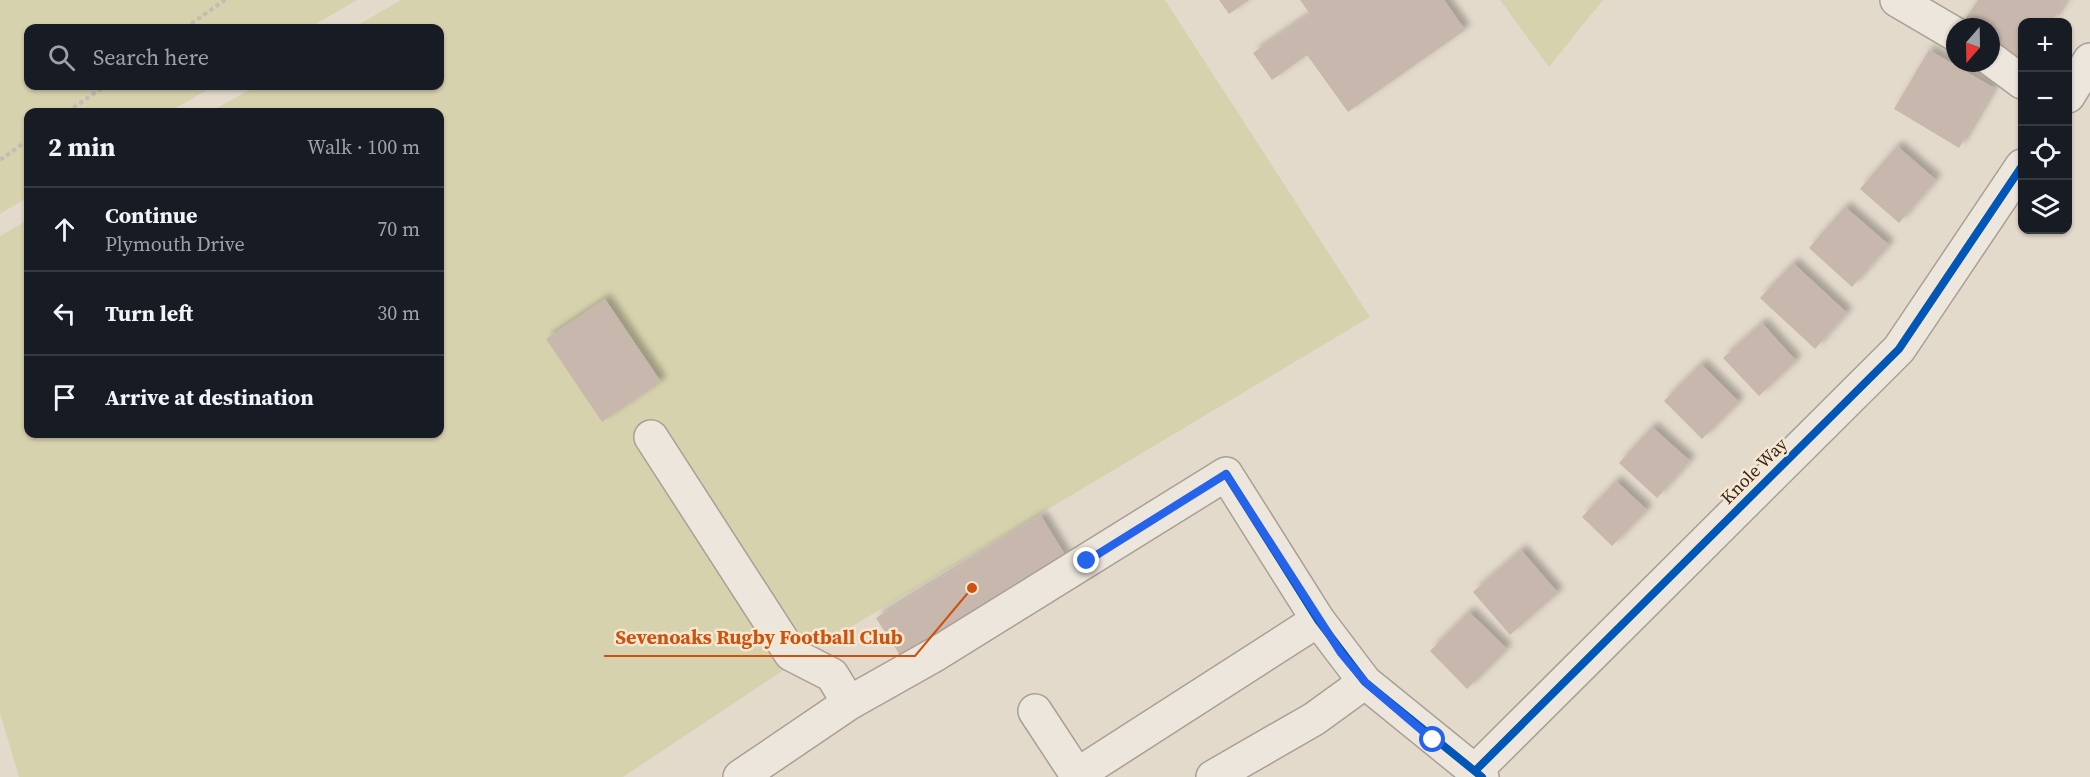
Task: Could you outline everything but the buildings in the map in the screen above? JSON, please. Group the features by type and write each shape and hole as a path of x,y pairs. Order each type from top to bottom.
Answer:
{"street":[{"path":"1897,0 1946,29"},
{"path":"2072,88 2090,60"},
{"path":"2000,66 2018,79"},
{"name":"Knole Way","path":"1479,774 1899,349 2018,172"},
{"path":"651,437 791,654 832,675 849,703"},
{"path":"740,777 849,703 936,654 1226,474 1318,620 1365,682 1433,740 1479,774"},
{"path":"1035,711 1077,775 1318,620"},
{"path":"1213,777 1314,719 1365,682"}],"path":[{"path":"191,24 225,0"},
{"path":"73,108 99,90"},
{"path":"0,160 24,143"}],"shaded area":[{"path":"0,0 357,0 316,24 24,24 24,90 207,90 176,108 24,108 24,199 0,214"},
{"path":"401,0 1165,0 1370,317 829,640 623,777 19,777 0,713 0,236 24,222 24,438 444,438 444,108 217,108 249,90 444,90 444,24 360,24"},
{"path":"1500,0 1603,0 1549,67"}],"cycle path":[{"path":"1475,771 1899,349 2018,172"},
{"path":"1226,474 1318,620 1365,682 1482,777"}],"place":[{"name":"Sevenoaks Rugby Football Club","path":"972,588"}],"route":[{"path":"1087,561 1226,474 1341,653 1365,682 1433,740"}]}
